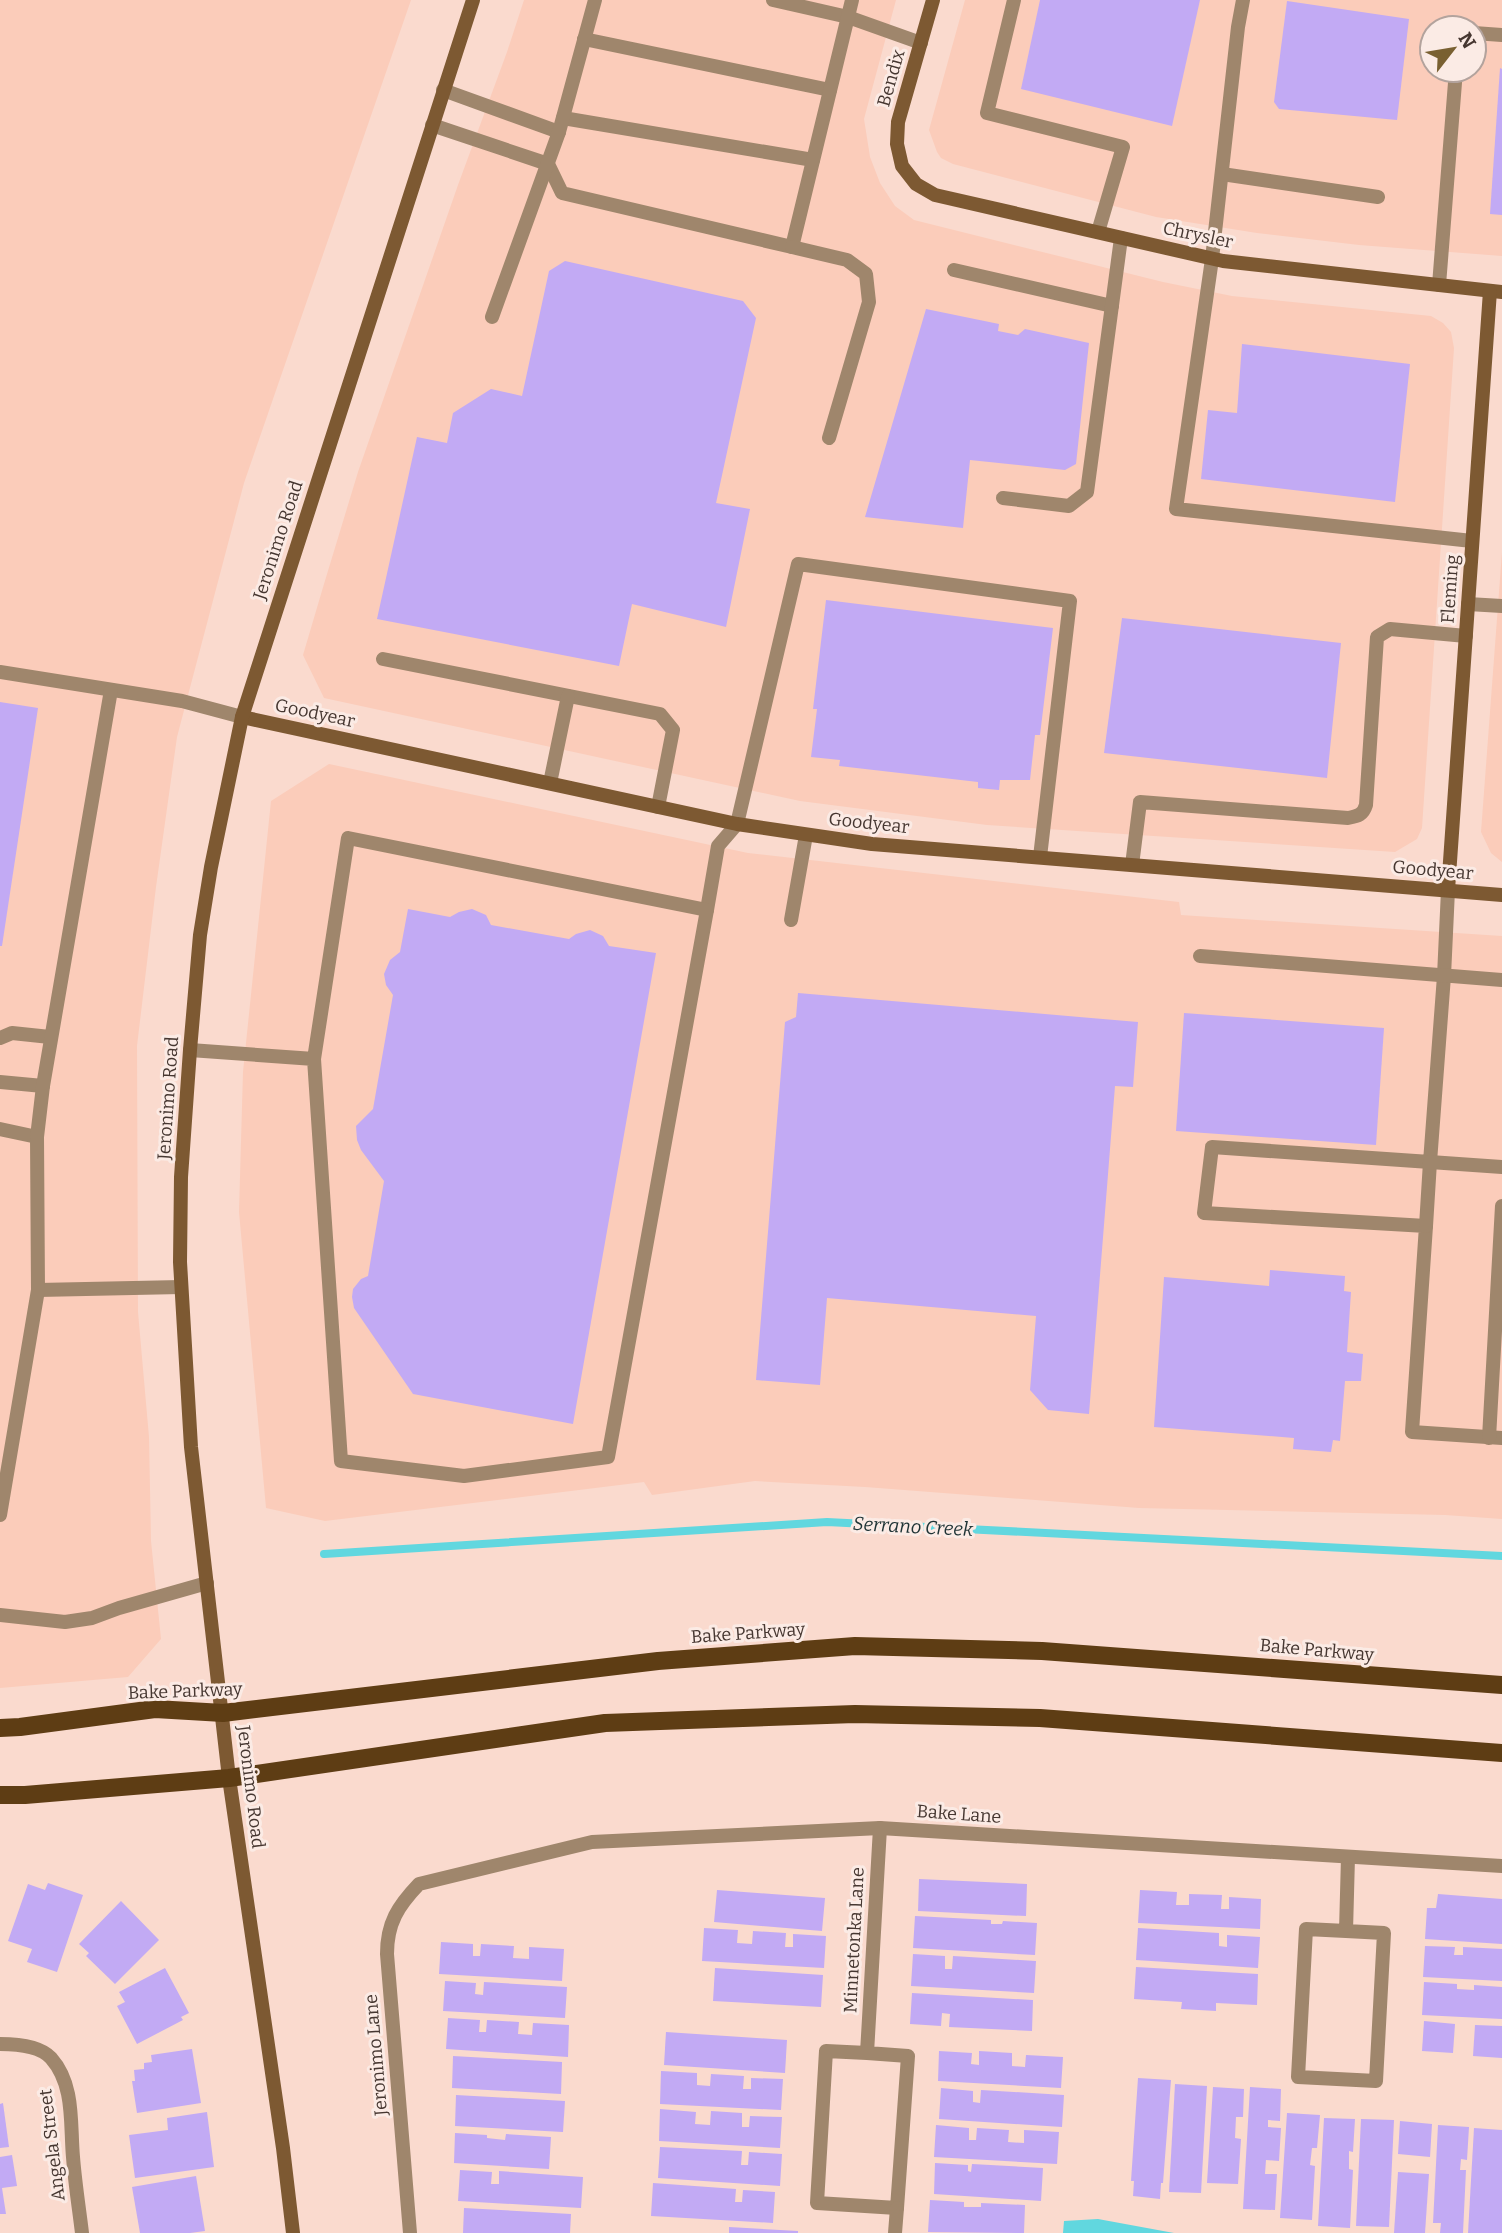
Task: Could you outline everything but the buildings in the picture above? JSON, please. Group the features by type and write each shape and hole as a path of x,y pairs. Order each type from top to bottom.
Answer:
{"main road":[{"name":"Bake Parkway","path":"0,1728 155,1709 223,1713 658,1661 855,1646 1042,1650 1502,1685"},
{"path":"0,1795 229,1778 605,1723 855,1714 1040,1718 1502,1753"}],"street":[{"name":"Jeronimo Road","path":"293,2233 229,1778 191,1447 181,1287 181,1177 190,1050 200,935 242,717 472,0"},
{"path":"492,317 561,125 594,0"},
{"path":"773,0 848,16 921,43"},
{"path":"792,247 852,0"},
{"name":"Bendix","path":"902,166 897,144 898,122 933,0"},
{"path":"1014,0 987,113 1123,147 1098,232"},
{"path":"1243,0 1212,259 1176,509 1472,541"},
{"path":"584,39 830,90"},
{"path":"1439,285 1455,84"},
{"path":"443,90 561,125 813,160"},
{"path":"432,125 548,164 562,192 847,260 866,274 869,302 829,438"},
{"name":"Chrysler","path":"902,166 916,184 935,195 1212,259 1496,291"},
{"path":"1222,174 1378,197"},
{"path":"1003,498 1069,506 1087,492 1121,238"},
{"path":"954,270 1112,306"},
{"name":"Fleming","path":"1448,890 1472,541 1496,291"},
{"path":"707,910 348,838 314,1059 341,1461 464,1476 608,1457 707,910 718,846 737,824 798,564 1070,601 1040,857"},
{"path":"1468,604 1502,606"},
{"path":"1132,865 1140,802 1357,817 1364,811 1366,804 1377,637 1390,629 1466,636"},
{"path":"383,659 660,715 673,730 658,807"},
{"path":"0,672 182,701 242,717"},
{"path":"0,1515 4,1470 38,1290 37,1137 43,1086 111,690"},
{"path":"550,783 568,696"},
{"name":"Goodyear","path":"242,717 737,824 806,835 872,844 1502,895"},
{"path":"791,920 806,835"},
{"path":"1448,890 1412,1432 1496,1438 1502,1206"},
{"path":"1200,956 1502,980"},
{"path":"0,1038 12,1033 50,1037"},
{"path":"190,1050 314,1059"},
{"path":"0,1082 43,1086"},
{"path":"0,1129 37,1137"},
{"path":"1426,1226 1204,1213 1212,1147 1502,1167"},
{"path":"38,1290 181,1287"},
{"path":"0,1615 65,1622 92,1618 207,1583"},
{"name":"Bake Lane","path":"419,1884 592,1842 880,1828 1502,1866"},
{"name":"Minnetonka Lane","path":"867,2053 880,1828"},
{"path":"1346,1931 1348,1857"},
{"name":"Jeronimo Lane","path":"410,2233 387,1935 401,1903 419,1884"},
{"path":"1306,1929 1346,1931 1384,1933 1376,2081 1298,2077 1306,1929"},
{"name":"Angela Street","path":"0,2044 27,2046 50,2056 65,2080 70,2104 73,2159 82,2233"},
{"path":"895,2233 897,2208 908,2056 826,2051 817,2203 897,2208"}],"shaded area":[{"path":"0,0 411,0 244,483 177,737 137,1046 138,1312 149,1437 151,1541 161,1639 128,1677 0,1688"},
{"path":"524,0 896,0 864,119 870,157 880,183 895,206 914,220 1163,282 1232,296 1431,316 1443,323 1451,332 1454,348 1422,828 1417,839 1395,852 987,825 800,801 324,698 303,655 358,472"},
{"path":"965,0 1502,0 1502,256 1359,245 1156,217 953,164 941,158 929,130"},
{"path":"1502,552 1502,862 1491,853 1481,832"},
{"path":"329,764 748,853 1179,902 1181,915 1502,936 1502,1519 1445,1515 1139,1508 755,1481 652,1495 644,1482 325,1521 266,1508 239,1212 243,1072 271,801"}],"water":[{"path":"1098,2219 1174,2233 1063,2233 1064,2221"}],"waterway":[{"name":"Serrano Creek","path":"324,1554 827,1522 1502,1556"}]}
